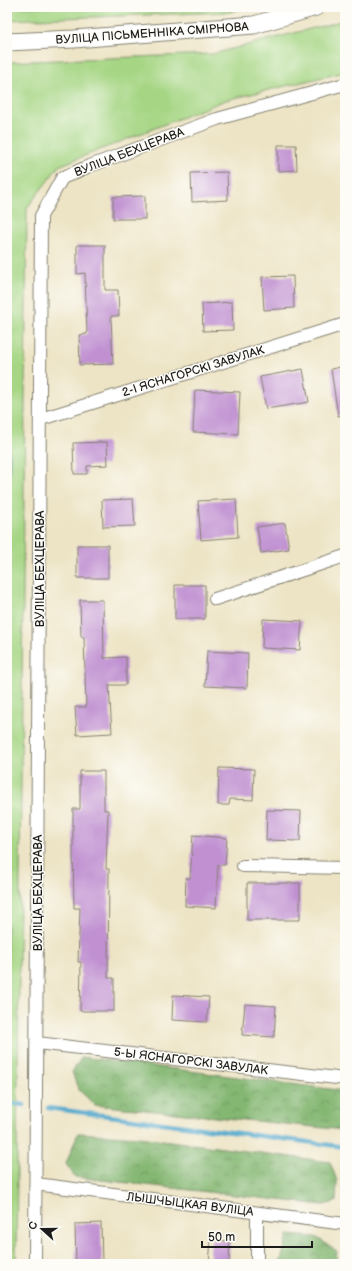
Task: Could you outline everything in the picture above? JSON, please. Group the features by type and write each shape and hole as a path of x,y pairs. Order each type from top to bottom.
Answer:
{"main road":[{"name":"ВУЛІЦА ПІСЬМЕННІКА СМІРНОВА","path":"8,42 74,39 254,25 316,7"}],"street":[{"name":"ВУЛІЦА БЕХЦЕРАВА","path":"35,1264 41,216 62,178 87,167 217,119 345,84"},
{"name":"2-І ЯСНАГОРСКІ ЗАВУЛАК","path":"41,419 345,324"},
{"path":"215,599 345,556"},
{"path":"243,866 345,868"},
{"name":"5-Ы ЯСНАГОРСКІ ЗАВУЛАК","path":"37,1043 345,1079"},
{"name":"ЛЫШЧЫЦКАЯ ВУЛІЦА","path":"36,1184 345,1224"},
{"path":"257,1213 257,1264"}],"green space":[{"path":"7,7 248,7 230,12 7,20"},
{"path":"345,20 345,72 226,100 59,166 27,208 16,1264 7,1264 7,62 212,54"},
{"path":"82,1057 345,1091 345,1130 95,1105 78,1089 72,1072"},
{"path":"78,1133 139,1137 330,1162 337,1181 336,1202 323,1205 75,1177 66,1164"},
{"path":"288,1235 316,1237 337,1251 336,1264 280,1264"}],"water":[{"path":"7,442 10,455 7,580"}],"building":[{"path":"278,145 296,145 297,170 278,171"},
{"path":"227,172 228,200 192,202 191,173"},
{"path":"145,196 145,219 113,219 113,197"},
{"path":"77,245 105,245 105,290 118,290 119,316 111,316 113,364 80,365 79,335 87,334 85,273 77,274"},
{"path":"293,276 294,308 264,310 262,277"},
{"path":"232,302 233,330 203,331 202,304"},
{"path":"345,366 345,415 338,416 331,369"},
{"path":"303,369 309,402 266,409 260,377"},
{"path":"195,390 240,392 238,434 193,432"},
{"path":"107,442 108,465 87,466 87,474 74,474 73,443"},
{"path":"133,499 135,526 103,527 102,500"},
{"path":"236,499 238,537 201,540 198,501"},
{"path":"285,523 289,549 261,553 257,527"},
{"path":"77,545 108,545 108,578 77,578"},
{"path":"175,585 205,585 205,619 175,619"},
{"path":"80,600 103,600 104,658 126,657 126,685 109,685 112,733 77,735 75,707 86,707 84,637 81,637"},
{"path":"263,619 302,621 300,650 262,648"},
{"path":"207,651 248,653 247,688 205,686"},
{"path":"219,768 254,769 253,800 230,799 229,805 218,805"},
{"path":"80,771 104,771 104,810 108,810 106,869 109,869 108,978 114,978 114,1011 80,1011 81,962 78,962 80,908 74,908 73,809 80,809"},
{"path":"267,810 301,811 300,841 266,840"},
{"path":"193,835 227,838 225,865 218,865 216,908 185,906 186,878 190,878"},
{"path":"247,883 300,883 300,920 247,920"},
{"path":"173,995 209,997 207,1022 172,1020"},
{"path":"245,1004 276,1006 274,1037 242,1035"},
{"path":"101,1223 102,1264 76,1264 75,1224"},
{"path":"211,1240 230,1241 229,1264 209,1264"}],"waterway":[{"path":"7,1103 24,1105"},
{"path":"48,1108 345,1147"}]}
